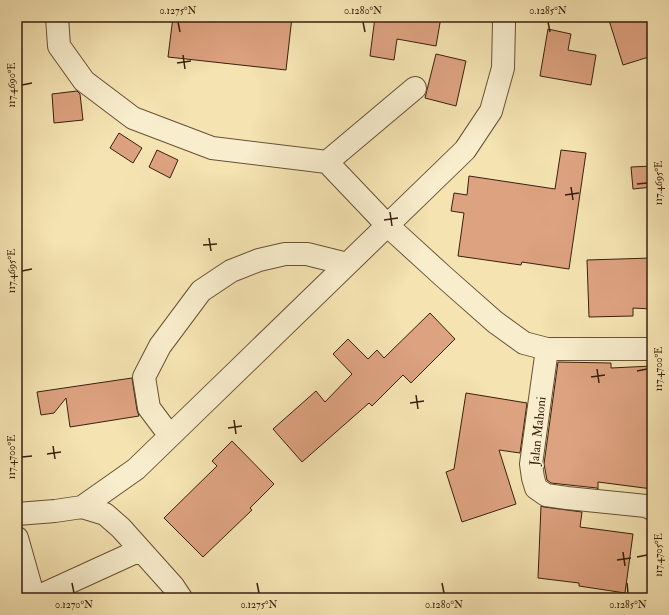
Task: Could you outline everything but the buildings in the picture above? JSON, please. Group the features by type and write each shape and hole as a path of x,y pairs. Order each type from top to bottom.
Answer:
{"street":[{"path":"57,17 59,46 84,81 133,118 212,148 328,162 387,225 495,322 524,343 547,349 652,349"},
{"path":"82,507 136,468 465,150 491,111 503,68 503,17"},
{"path":"328,162 415,88"},
{"path":"170,436 149,408 144,377 160,346 201,291 231,271 259,260 285,254 308,254 347,264"},
{"name":"Jalan Mahoni","path":"547,349 532,464 533,478 536,488 546,495 646,506 652,509"},
{"path":"17,514 82,507 105,514 122,528 182,598"},
{"path":"17,538 34,598 140,550"}]}
